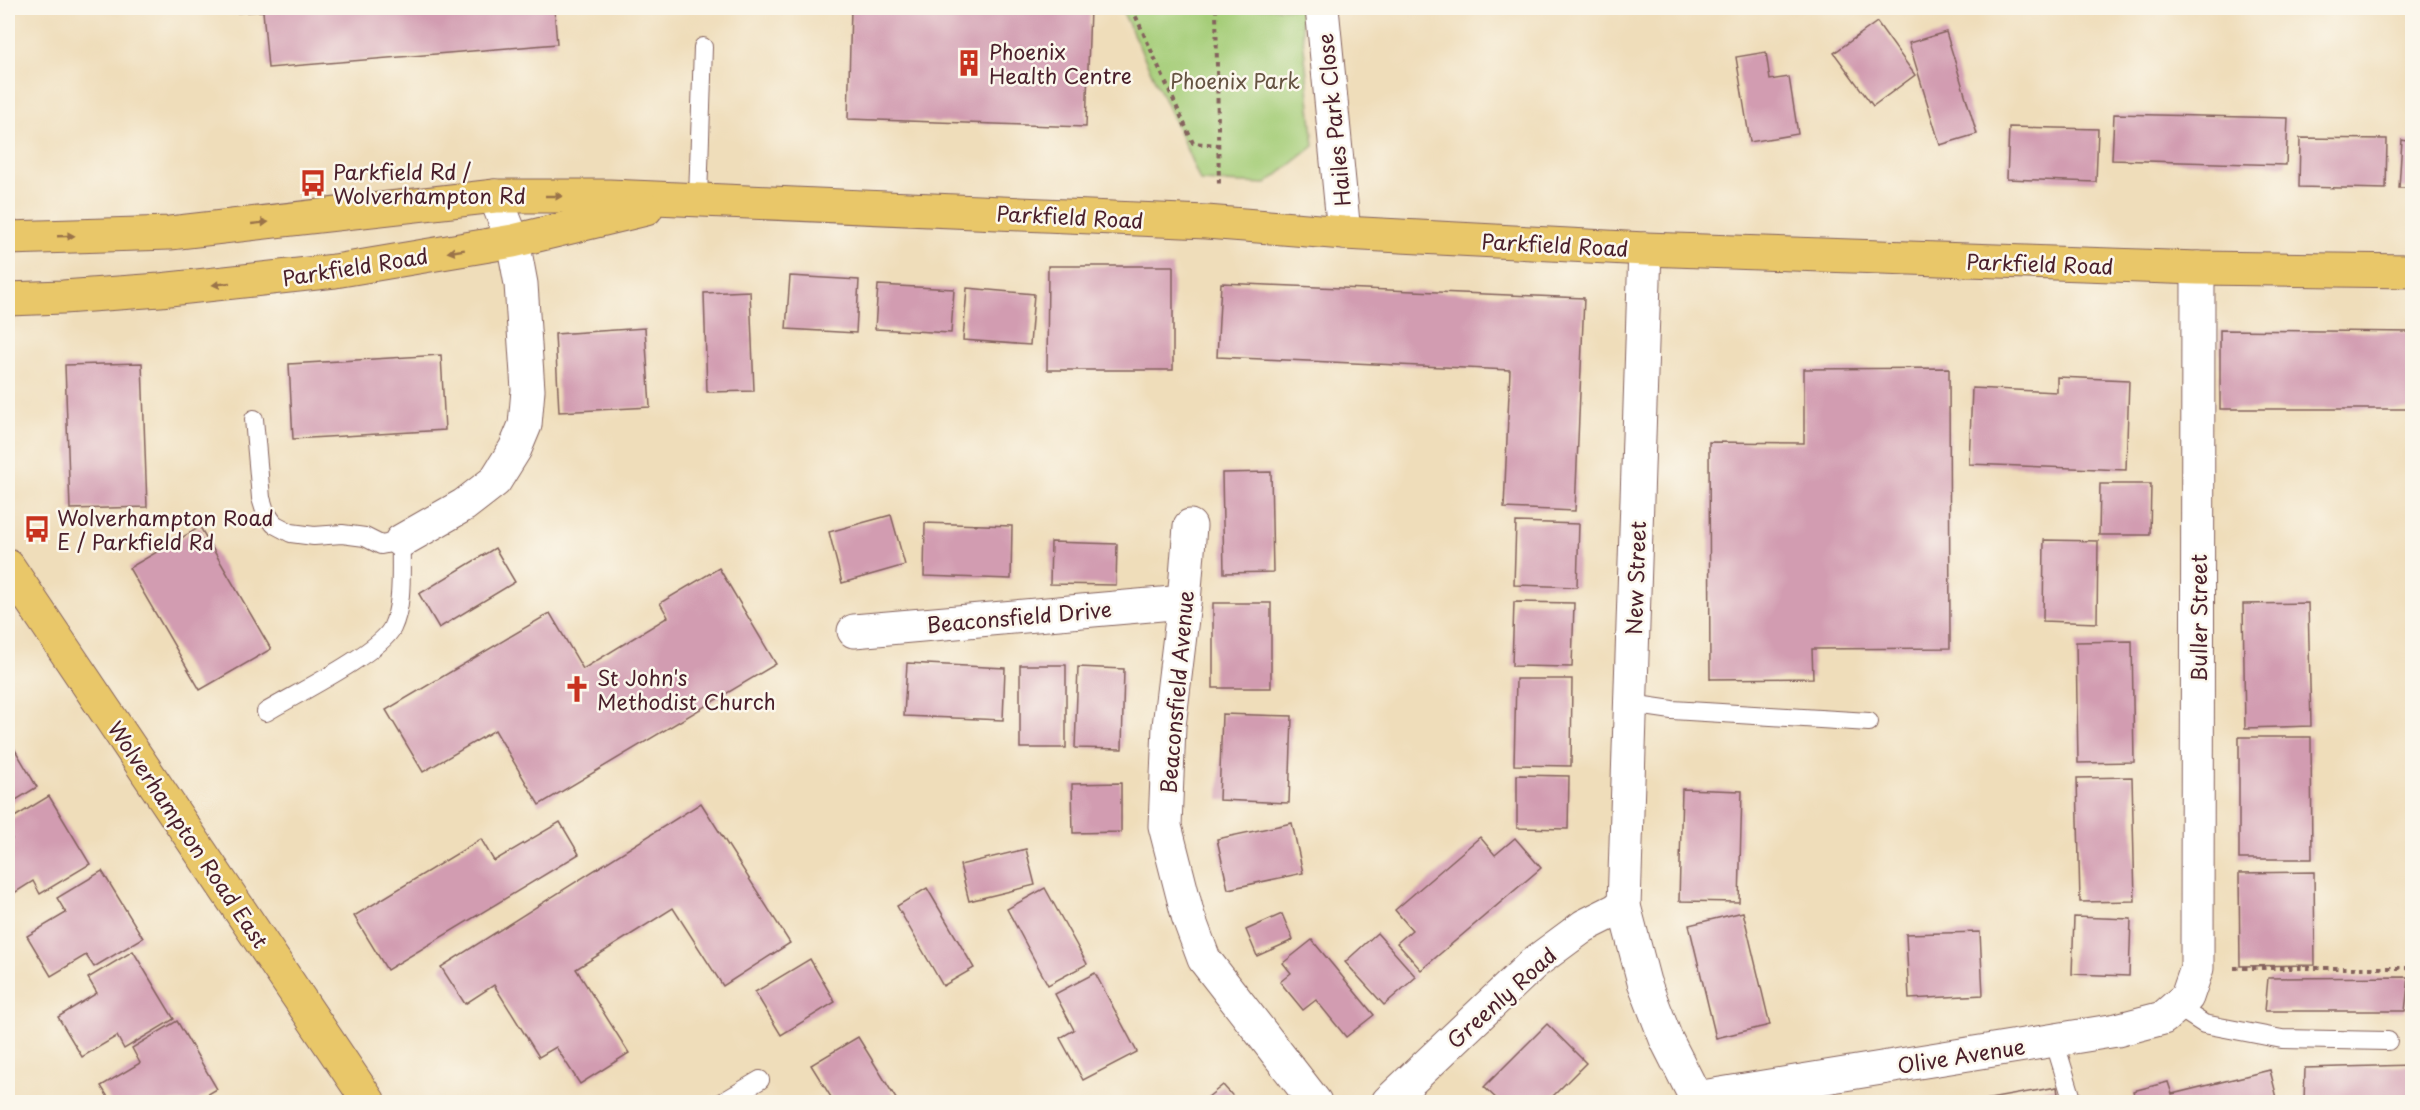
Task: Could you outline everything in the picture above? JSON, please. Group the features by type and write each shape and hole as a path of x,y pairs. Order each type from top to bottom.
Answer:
{"main road":[{"name":"Parkfield Road","path":"8,238 170,233 495,196 698,198 1219,223 1344,233 1644,249 2198,268 2412,271"},
{"name":"Parkfield Road","path":"8,299 171,289 314,273 513,241 698,198"},
{"path":"8,321 63,297"},
{"name":"Wolverhampton Road East","path":"8,566 369,1102"}],"street":[{"name":"Hailes Park Close","path":"1322,8 1344,233"},
{"path":"401,541 464,505 495,481 515,449 525,425 528,390 521,284 513,241 495,196"},
{"name":"New Street","path":"1644,249 1624,906 1644,982 1666,1039 1697,1100"},
{"name":"Buller Street","path":"2197,968 2198,268"},
{"name":"Beaconsfield Avenue","path":"1191,526 1169,726 1165,826 1188,916 1204,959 1315,1102"},
{"name":"Beaconsfield Drive","path":"854,631 1184,602"},
{"name":"Greenly Road","path":"1389,1102 1534,963 1584,926 1624,906"},
{"name":"Olive Avenue","path":"1697,1100 2117,1030 2163,1018 2187,997 2197,968"}],"lane":[{"path":"698,198 697,164 703,47"},
{"path":"254,419 261,498 265,511 273,524 291,533 365,537 381,545 401,541 399,602 393,626 386,637 371,651 266,712"},
{"path":"1631,704 1672,710 1869,722"},
{"path":"2176,1006 2204,1024 2282,1039 2388,1041"},
{"path":"2054,1040 2073,1102"},
{"path":"723,1102 760,1080"}],"path":[{"path":"1132,8 1193,143 1219,145"},
{"path":"1216,8 1219,223"},
{"path":"2197,968 2412,968"}],"green space":[{"name":"Phoenix Park","path":"1121,8 1300,8 1314,146 1266,184 1200,181"}],"building":[{"path":"234,8 554,8 557,44 268,68 263,11 234,13"},
{"name":"Phoenix Health Centre","path":"851,8 1090,8 1086,127 848,119"},
{"path":"1877,22 1915,75 1873,106 1834,53"},
{"path":"1946,32 1977,134 1940,145 1909,43"},
{"path":"1766,52 1770,80 1789,77 1798,134 1750,142 1736,57"},
{"path":"2114,114 2288,118 2286,165 2112,160"},
{"path":"2009,127 2098,129 2096,182 2007,179"},
{"path":"2300,138 2387,139 2386,189 2299,187"},
{"path":"2402,140 2412,142 2412,188 2399,188"},
{"path":"1048,266 1173,266 1173,370 1047,370"},
{"path":"790,276 859,280 856,333 786,329"},
{"path":"1221,283 1584,298 1575,511 1504,508 1510,370 1217,357"},
{"path":"878,285 954,289 951,333 875,329"},
{"path":"967,288 1034,294 1030,345 963,340"},
{"path":"750,291 754,391 707,392 704,293"},
{"path":"645,328 650,407 559,412 555,334"},
{"path":"2220,330 2412,332 2412,409 2220,409"},
{"path":"441,355 445,430 293,439 289,364"},
{"path":"142,363 147,507 70,509 65,365"},
{"path":"1949,368 1950,648 1812,649 1813,678 1710,679 1709,442 1804,443 1804,369"},
{"path":"2057,377 2129,380 2126,470 1969,464 1972,388 2057,392"},
{"path":"1271,472 1273,572 1224,573 1222,473"},
{"path":"2100,484 2151,484 2150,535 2099,535"},
{"path":"891,515 905,565 842,583 829,532"},
{"path":"1516,522 1579,524 1577,587 1514,585"},
{"path":"925,523 1012,526 1011,579 924,576"},
{"path":"200,527 271,649 200,690 129,568"},
{"path":"2044,540 2098,541 2097,623 2043,621"},
{"path":"1051,542 1117,544 1116,585 1050,584"},
{"path":"495,548 515,582 439,628 419,594"},
{"name":"St John's Methodist Church","path":"719,568 776,664 539,805 495,730 423,772 386,710 550,613 583,669 668,617 660,603"},
{"path":"1514,602 1574,603 1572,667 1512,666"},
{"path":"1213,603 1271,603 1271,688 1213,688"},
{"path":"2308,603 2311,726 2245,728 2243,604"},
{"path":"2132,641 2134,762 2078,763 2076,642"},
{"path":"907,663 1005,668 1003,720 904,716"},
{"path":"1020,665 1066,665 1066,748 1020,748"},
{"path":"1078,667 1124,669 1122,749 1075,748"},
{"path":"1516,679 1572,679 1571,766 1514,765"},
{"path":"1222,714 1292,716 1289,803 1219,800"},
{"path":"2239,737 2311,737 2312,859 2239,859"},
{"path":"8,738 37,787 8,805"},
{"path":"1517,775 1569,776 1568,829 1517,828"},
{"path":"2132,777 2135,901 2080,902 2077,778"},
{"path":"1121,783 1121,832 1073,833 1072,784"},
{"path":"1682,789 1742,791 1739,902 1679,901"},
{"path":"49,796 90,864 40,894 33,881 8,897 8,842 12,839 8,831 8,821"},
{"path":"701,803 790,943 723,986 673,908 576,969 629,1053 580,1084 556,1047 539,1057 494,985 465,1004 441,967"},
{"path":"560,822 579,854 387,970 354,916 481,839 494,861"},
{"path":"1292,823 1303,873 1228,889 1217,839"},
{"path":"1480,837 1495,855 1515,838 1541,868 1421,970 1397,943 1412,930 1395,910"},
{"path":"1026,849 1035,885 969,901 960,865"},
{"path":"102,871 143,938 94,967 86,955 51,976 27,936 66,913 57,898"},
{"path":"2314,872 2315,965 2240,966 2239,873"},
{"path":"927,888 974,968 943,986 897,906"},
{"path":"1045,888 1087,964 1048,985 1007,909"},
{"path":"1743,912 1770,1025 1716,1038 1689,925"},
{"path":"1282,914 1293,940 1257,956 1246,930"},
{"path":"2074,917 2131,919 2129,976 2072,974"},
{"path":"1980,932 1983,995 1909,999 1906,934"},
{"path":"1377,933 1416,977 1384,1005 1345,962"},
{"path":"1312,940 1374,1015 1346,1037 1316,1000 1303,1010 1280,982 1291,973 1283,963"},
{"path":"133,951 174,1019 124,1049 117,1036 82,1057 58,1017 97,993 88,978"},
{"path":"810,959 835,1002 781,1035 755,992"},
{"path":"1095,973 1137,1052 1083,1080 1060,1038 1074,1030 1055,994"},
{"path":"2409,977 2405,1011 2265,1011 2268,978"},
{"path":"177,1021 217,1089 195,1102 111,1102 101,1086 140,1063 132,1048"},
{"path":"1547,1024 1586,1063 1547,1102 1500,1102 1484,1087"},
{"path":"858,1037 898,1102 834,1102 811,1065"},
{"path":"2412,1065 2412,1102 2304,1101 2305,1068"},
{"path":"2270,1070 2278,1102 2136,1102 2133,1091 2168,1082 2172,1094"},
{"path":"1223,1085 1238,1102 1202,1102"},
{"path":"2057,1087 2059,1102 1985,1102 1984,1100"}],"place":[{"name":"Phoenix Health Centre","path":"969,63"},
{"name":"Parkfield Rd / Wolverhampton Rd","path":"313,183"},
{"name":"Wolverhampton Road E / Parkfield Rd","path":"37,529"},
{"name":"St John's Methodist Church","path":"577,689"}]}
